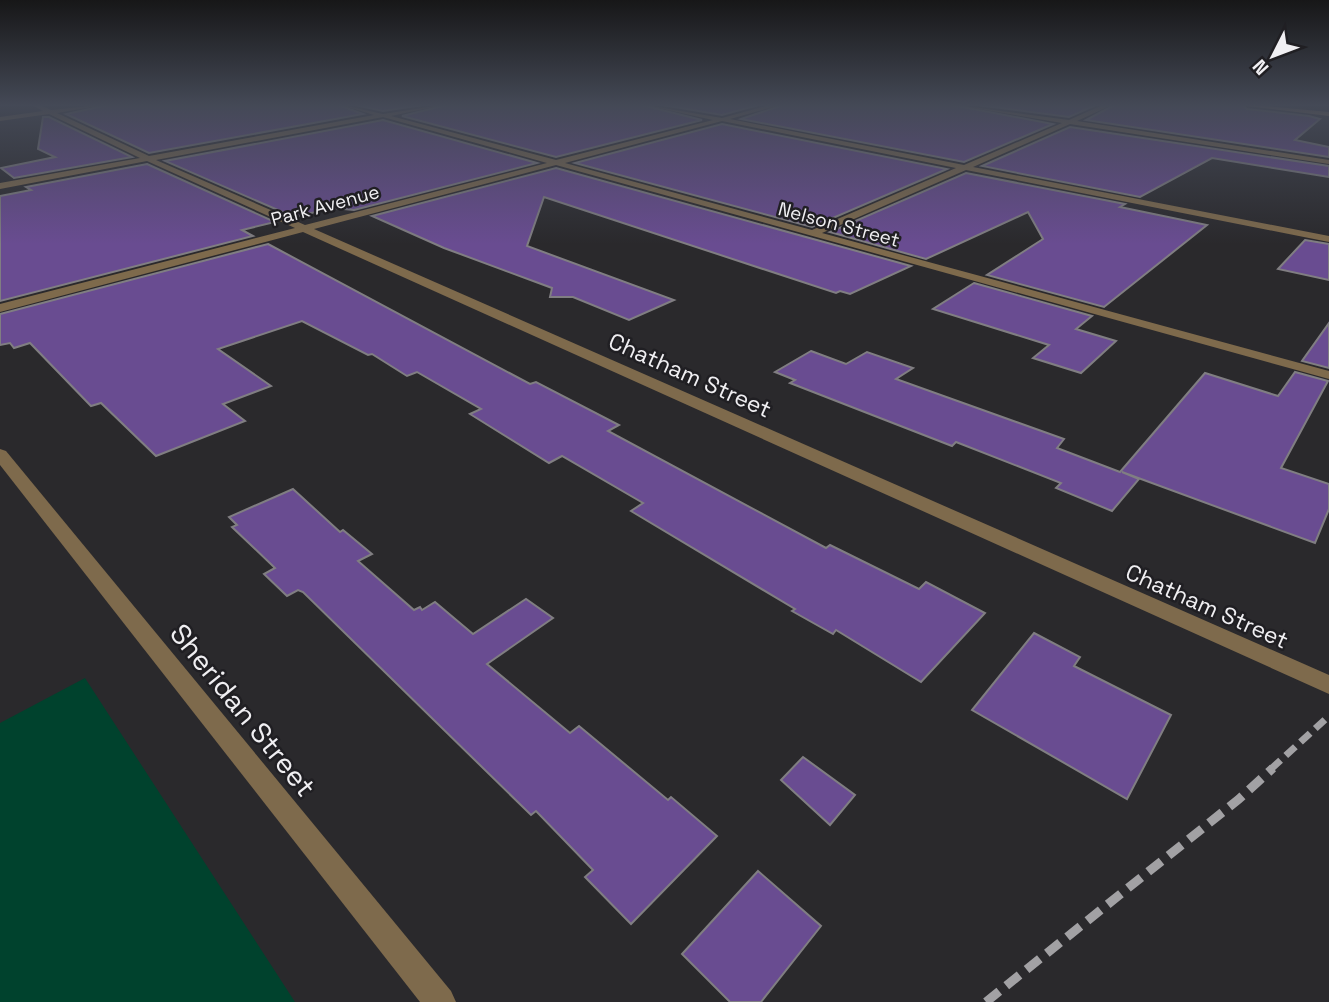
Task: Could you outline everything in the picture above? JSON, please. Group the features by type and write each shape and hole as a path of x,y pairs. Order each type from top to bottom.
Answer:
{"street":[{"name":"Chatham Street","path":"131,151 1329,685"},
{"path":"0,186 193,151"},
{"name":"Nelson Street","path":"512,151 1329,375"},
{"name":"Park Avenue","path":"0,307 604,151"},
{"path":"881,151 1329,239"},
{"path":"811,234 1007,151"},
{"path":"1256,151 1329,162"},
{"name":"Sheridan Street","path":"0,454 440,1002"}],"green space":[{"path":"85,678 295,1002 0,1002 0,723"}],"building":[{"path":"42,151 119,151 132,157 14,178 1,168 55,157"},
{"path":"219,151 493,151 537,163 354,210 333,208 294,217 165,161"},
{"path":"533,151 581,151 556,157"},
{"path":"621,151 856,151 947,169 812,227 575,163"},
{"path":"906,151 990,151 964,162"},
{"path":"1016,151 1228,151 1329,166 1329,177 1212,158 1140,197 982,166"},
{"path":"1288,151 1329,151 1329,157"},
{"path":"147,164 275,222 242,230 253,236 0,301 0,196 31,190 26,187"},
{"path":"556,168 911,266 850,294 840,291 836,293 544,197 527,246 674,300 629,320 573,297 550,297 552,288 444,248 372,216"},
{"path":"966,173 1125,204 1120,207 1207,225 1104,307 987,275 1043,239 1028,212 926,259 830,232"},
{"path":"1305,240 1329,244 1329,280 1278,269"},
{"path":"268,244 530,384 536,382 619,425 608,431 826,548 830,545 919,589 926,582 985,613 921,682 836,630 833,634 792,611 795,609 631,511 643,503 562,456 549,463 470,414 481,409 417,372 407,376 372,354 368,355 302,321 218,349 271,386 223,404 245,421 156,456 101,403 91,406 30,343 14,348 10,343 0,345 0,314"},
{"path":"974,283 1092,316 1076,329 1116,341 1081,373 1033,358 1049,345 933,309"},
{"path":"1329,323 1329,368 1302,361"},
{"path":"811,351 846,364 867,352 913,368 896,379 1064,439 1057,448 1120,472 1205,373 1278,396 1295,372 1328,381 1281,468 1329,484 1329,509 1315,543 1122,472 1139,479 1112,511 1056,488 1061,483 956,442 952,446 790,383 795,380 775,372"},
{"path":"293,489 340,532 343,530 372,554 358,561 414,610 420,607 422,610 435,602 473,634 526,599 553,618 487,664 570,733 579,726 668,800 671,797 717,836 631,924 585,877 593,870 536,811 531,815 303,592 298,590 287,596 264,574 275,568 232,527 237,525 229,517"},
{"path":"1034,633 1080,657 1074,666 1171,715 1127,799 972,710"},
{"path":"803,757 855,795 830,825 781,780"},
{"path":"758,871 821,926 761,1002 730,1002 682,954"}],"railway":[{"path":"1271,769 1329,716"},
{"path":"986,1002 1239,799 1273,768"}]}
